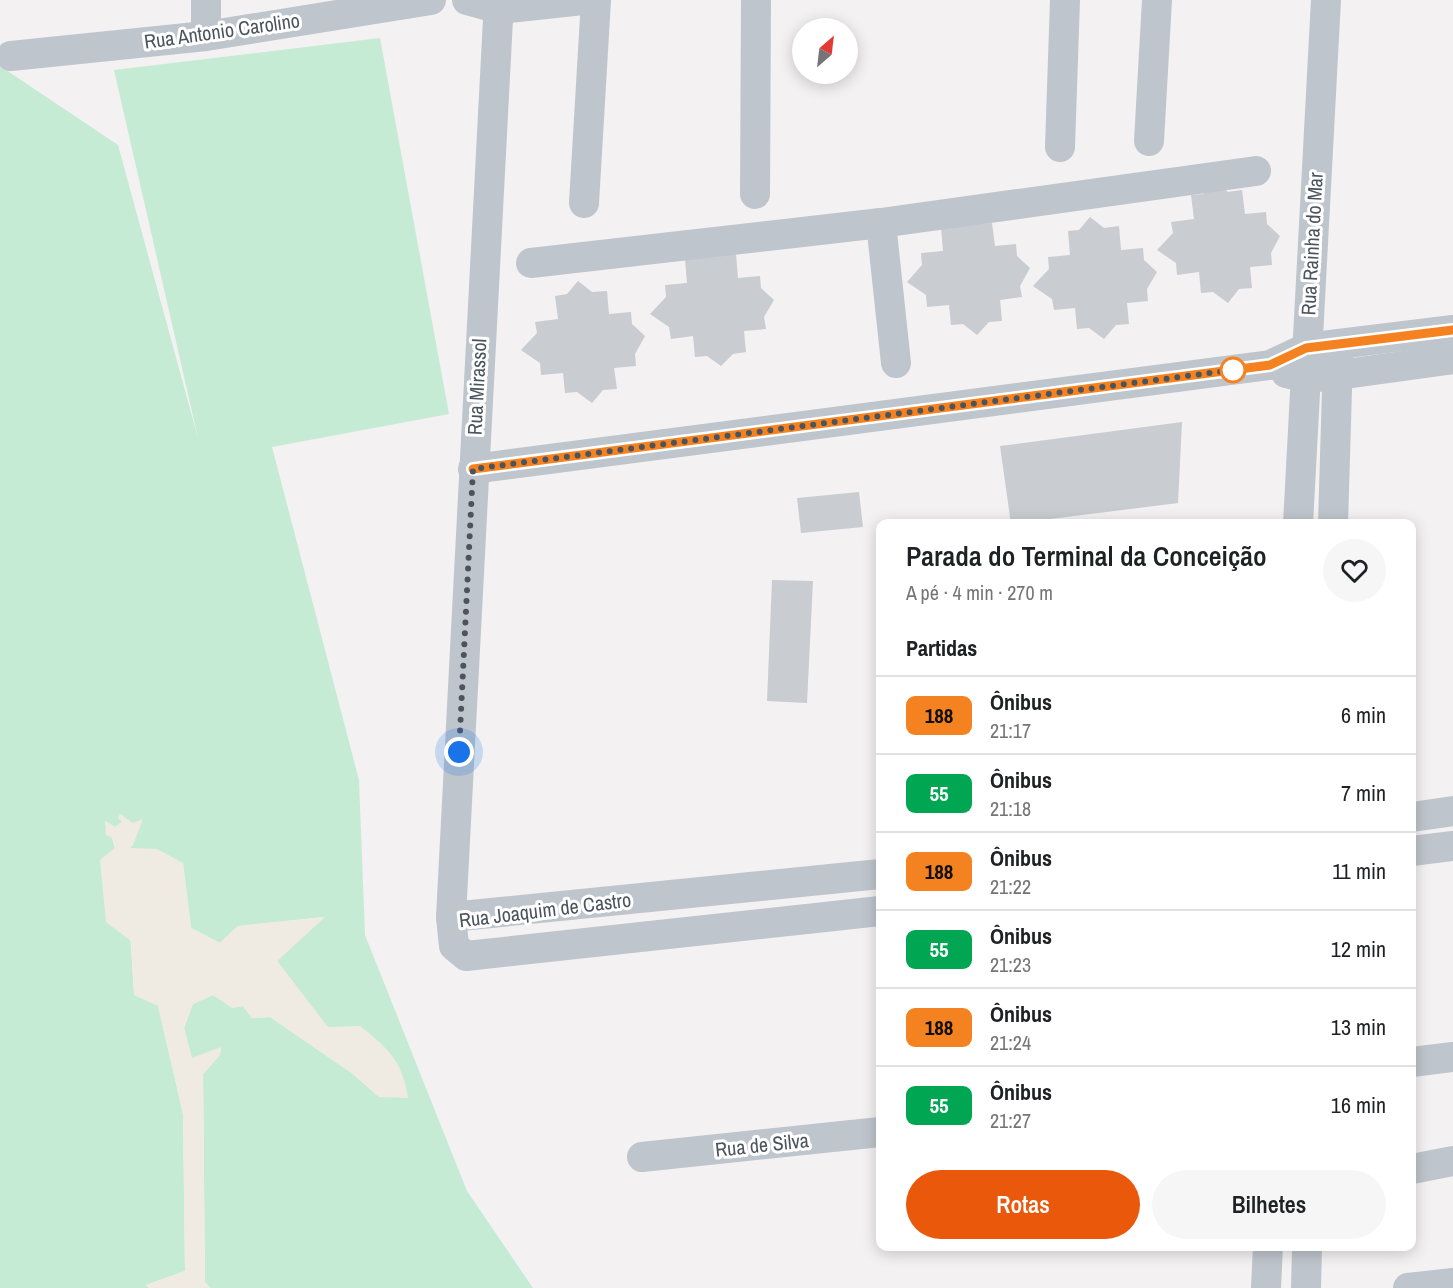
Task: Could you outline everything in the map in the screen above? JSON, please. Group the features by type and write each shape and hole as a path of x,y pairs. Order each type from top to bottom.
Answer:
{"street":[{"path":"206,0 206,36"},
{"name":"Rua Antonio Carolino","path":"11,56 206,36 431,0"},
{"path":"467,0 500,5 583,0"},
{"path":"584,203 596,0"},
{"path":"755,194 756,0"},
{"path":"1060,147 1065,0"},
{"path":"1149,141 1157,0"},
{"name":"Rua Rainha do Mar","path":"1298,519 1326,0"},
{"name":"Rua Mirassol","path":"451,917 473,469 500,5"},
{"path":"531,263 881,223 1256,171"},
{"path":"881,223 896,363"},
{"path":"473,469 1270,365 1306,348 1453,330"},
{"path":"1333,519 1338,344"},
{"path":"1270,365 1306,378 1453,359"},
{"path":"1416,816 1453,811"},
{"path":"1416,851 1453,846"},
{"name":"Rua Joaquim de Castro","path":"876,874 451,917 454,946 466,956 876,911"},
{"path":"1416,1062 1453,1057"},
{"name":"Rua de Silva","path":"642,1157 876,1132"},
{"path":"1416,1168 1453,1161"},
{"path":"1266,1288 1268,1251"},
{"path":"1306,1288 1307,1251"},
{"path":"1408,1288 1453,1283"}],"green space":[{"path":"380,38 449,414 272,447 359,780 365,935 467,1191 533,1288 210,1288 205,1282 203,1074 220,1055 221,1048 192,1059 184,1028 193,1004 213,995 232,1007 243,1006 252,1018 270,1017 353,1074 379,1097 277,961 324,917 238,926 220,943 191,928 183,863 128,848 142,820 133,823 122,822 115,827 105,821 119,862 127,906 134,995 158,1005 183,1114 185,1271 146,1285 149,1288 0,1288 0,66 118,145 198,438 114,70"}],"sand":[{"path":"120,814 133,823 143,819 130,848 157,849 183,863 191,928 220,943 238,926 325,917 277,961 328,1027 360,1026 379,1041 398,1065 406,1085 408,1098 379,1097 353,1074 270,1017 252,1018 243,1006 232,1008 213,995 193,1004 184,1028 192,1058 221,1047 220,1055 203,1074 205,1282 210,1288 149,1288 146,1285 185,1271 183,1114 158,1006 134,995 131,941 106,922 100,860 116,847 112,837 106,835 105,821 115,827 122,822 118,818"}],"building":[{"path":"1214,181 1228,192 1242,190 1245,214 1266,212 1267,224 1280,236 1271,253 1272,265 1250,267 1252,288 1239,289 1228,303 1213,292 1201,293 1199,272 1177,275 1176,263 1157,250 1173,233 1171,222 1194,219 1191,195 1203,194"},
{"path":"1090,217 1104,228 1119,226 1121,250 1143,248 1144,260 1157,272 1147,289 1148,301 1127,303 1129,324 1116,325 1104,339 1089,328 1077,329 1075,308 1054,310 1052,299 1033,286 1049,269 1048,257 1070,255 1068,231 1079,230"},
{"path":"992,223 995,246 1016,244 1017,256 1030,268 1020,286 1022,297 1000,300 1002,321 989,322 977,335 963,324 951,325 949,305 927,307 926,295 907,282 922,265 921,253 943,251 941,227"},
{"path":"736,254 738,278 760,276 761,288 774,300 764,317 766,329 744,331 746,352 733,354 721,366 707,356 695,357 693,336 671,339 669,327 650,314 666,297 665,285 687,283 685,259"},
{"path":"578,281 592,292 607,291 609,314 631,312 632,324 645,336 635,354 636,366 614,368 617,389 603,390 592,403 577,392 565,393 563,373 541,375 540,363 521,350 537,333 535,322 558,319 555,296 567,294"},
{"path":"1182,422 1178,503 1051,519 1010,519 1000,446"},
{"path":"859,492 863,527 801,533 797,498"},
{"path":"772,580 813,581 807,703 767,701"}],"bus line":[{"name":"188","path":"473,469 1270,365 1306,348 1453,330"}],"route":[{"path":"459,752 473,469 1233,370"}]}
